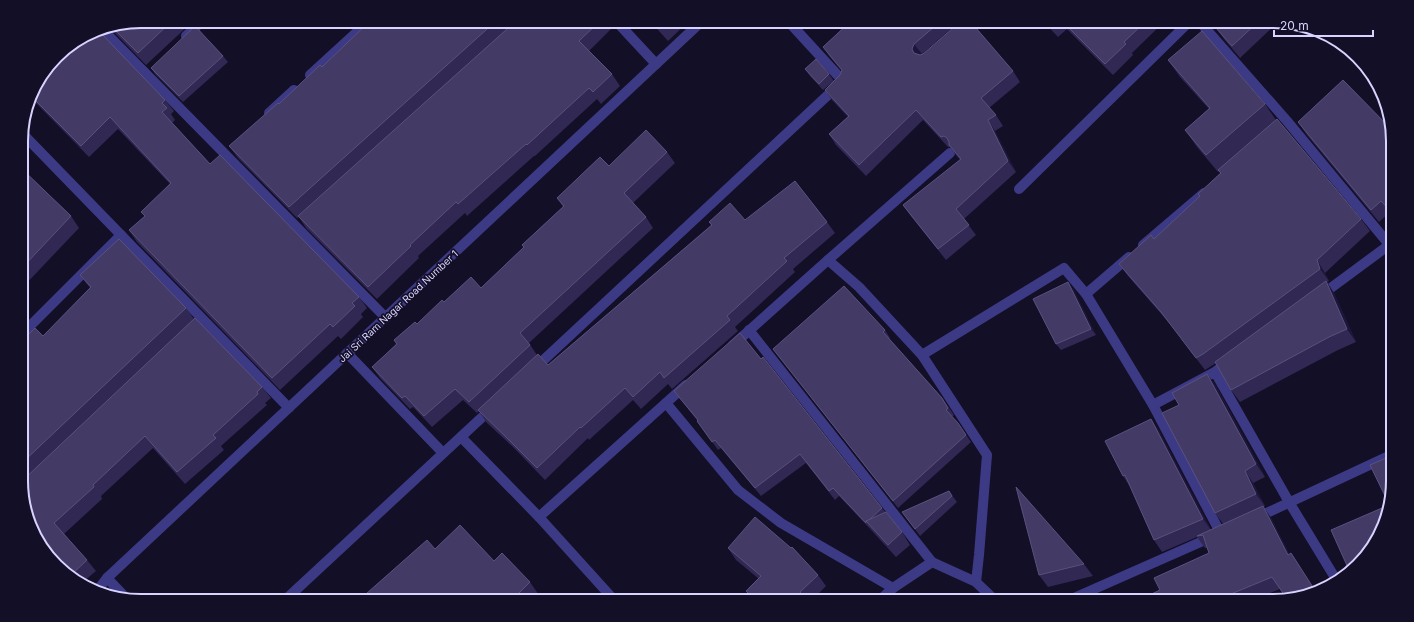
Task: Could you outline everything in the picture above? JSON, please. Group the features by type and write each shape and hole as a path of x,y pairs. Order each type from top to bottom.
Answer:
{"street":[{"path":"180,42 195,28"},
{"path":"260,122 361,28"},
{"path":"623,28 656,64"},
{"name":"Jai Sri Ram Nagar Road Number 1","path":"101,586 347,353 695,28"},
{"path":"530,372 843,81 794,28"},
{"path":"1019,189 1183,28"},
{"path":"1205,28 1386,241"},
{"path":"107,34 149,71 300,224 386,318"},
{"path":"28,139 121,235 201,323 289,408"},
{"path":"726,351 950,153"},
{"path":"1086,294 1210,187"},
{"path":"28,328 121,235"},
{"path":"1312,301 1386,250"},
{"path":"828,260 859,287 922,354 987,455 976,582"},
{"path":"922,354 1064,268 1086,294 1153,405 1224,532 1084,594"},
{"path":"750,330 932,562 976,582 989,594"},
{"path":"347,353 443,453"},
{"path":"1153,405 1215,372 1234,358"},
{"path":"1215,372 1289,502 1334,576"},
{"path":"539,517 696,377"},
{"path":"292,594 502,399"},
{"path":"666,403 738,490 781,523 893,588"},
{"path":"461,437 539,517 609,594"},
{"path":"1248,521 1386,457"},
{"path":"887,594 932,562"},
{"path":"108,578 121,592"}],"building":[{"path":"141,28 165,28 138,53 116,31"},
{"path":"193,28 197,28 223,56 179,96 151,68"},
{"path":"363,28 488,28 289,207 229,146 278,103 279,104 320,65 322,67"},
{"path":"508,28 593,28 579,41 612,74 593,92 589,88 527,145 526,144 458,204 456,202 368,287 298,216"},
{"path":"843,28 933,28 914,44 912,49 914,53 920,55 953,28 976,28 1013,71 981,98 996,115 988,120 1008,161 956,209 969,225 938,249 903,205 961,159 949,145 947,138 944,136 941,137 916,110 859,165 829,134 849,116 825,90 840,75 842,70 823,47"},
{"path":"1069,28 1139,28 1124,42 1126,44 1105,64"},
{"path":"1216,28 1251,28 1232,46"},
{"path":"1202,31 1265,104 1206,155 1185,130 1210,108 1168,60"},
{"path":"103,35 165,100 162,103 167,108 162,112 210,164 220,155 359,297 352,303 355,306 333,327 330,324 272,378 129,230 145,216 141,212 171,183 110,117 81,146 36,101 47,78 61,61 78,47"},
{"path":"816,59 829,74 819,84 805,69"},
{"path":"1343,80 1384,122 1386,141 1386,206 1381,201 1371,210 1298,122"},
{"path":"1277,119 1361,219 1317,260 1320,269 1196,358 1161,312 1119,264 1151,235 1154,239 1200,196 1198,194 1221,173 1218,170"},
{"path":"646,130 667,152 624,193 646,217 520,333 530,345 469,402 455,389 424,416 405,396 402,398 372,367 397,344 394,340 415,322 417,324 442,300 444,302 471,277 481,288 524,247 522,245 564,206 557,198 600,157 609,166"},
{"path":"28,175 71,216 28,262"},
{"path":"795,181 827,222 784,258 787,261 727,316 730,320 664,378 660,372 633,397 625,388 581,428 580,427 537,468 478,410 538,354 548,365 712,225 709,222 730,203 745,220"},
{"path":"119,239 186,308 28,457 28,335 35,328 43,336 91,287 80,275"},
{"path":"1326,281 1347,329 1329,337 1231,390 1215,362"},
{"path":"1068,282 1091,329 1056,344 1033,299"},
{"path":"844,286 885,330 883,332 942,398 948,408 946,410 958,423 966,435 893,501 773,349"},
{"path":"195,318 262,387 257,392 258,394 213,435 216,438 177,472 145,436 93,485 94,487 54,523 87,560 74,572 51,550 43,537 32,510 29,496 28,475"},
{"path":"740,333 761,359 763,357 882,508 866,521 866,523 833,488 829,491 800,454 755,488 715,440 712,442 697,421 698,420 674,391"},
{"path":"1207,374 1256,464 1245,471 1256,494 1215,513 1162,413 1179,405 1172,393"},
{"path":"1151,419 1203,519 1154,540 1125,475 1123,476 1105,441"},
{"path":"1386,458 1385,496 1370,465"},
{"path":"1016,487 1084,564 1039,575"},
{"path":"949,491 952,496 915,529 902,512"},
{"path":"1263,506 1288,555 1291,553 1312,587 1295,592 1283,594 1272,577 1231,594 1152,594 1160,590 1154,578 1209,553 1203,535 1197,536"},
{"path":"1382,509 1371,537 1363,550 1347,566 1331,530"},
{"path":"886,512 902,532 888,545 866,521"},
{"path":"755,517 791,548 792,547 818,575 800,592 802,594 749,594 746,591 761,576 728,548"},
{"path":"460,525 494,561 502,553 530,582 518,594 366,594 427,540 435,549"}]}
